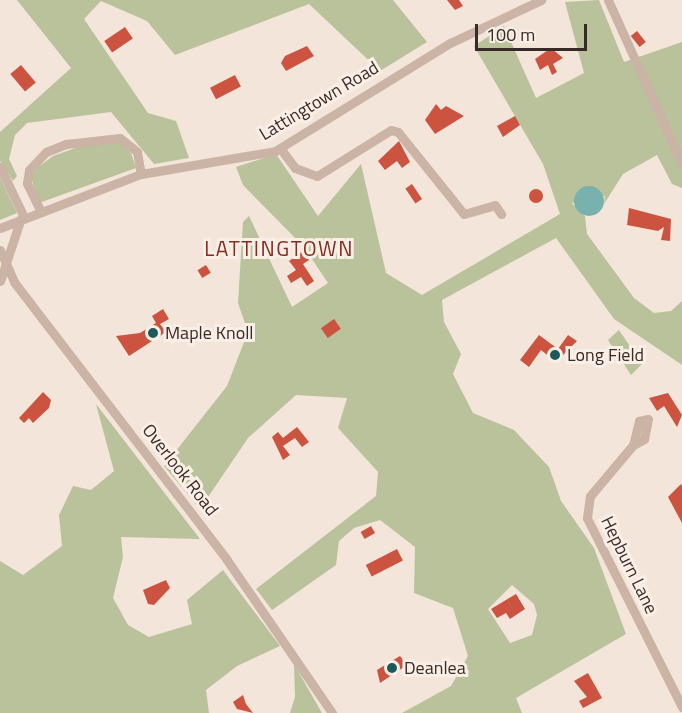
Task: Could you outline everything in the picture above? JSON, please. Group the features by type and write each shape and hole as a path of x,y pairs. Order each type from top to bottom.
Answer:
{"street":[{"name":"Lattingtown Road","path":"0,228 40,210 141,174 280,148 450,43 527,3 541,0"},
{"path":"608,0 682,164"},
{"path":"280,148 295,168 317,176 391,130 398,132 464,214 495,205 501,214"},
{"path":"40,210 27,183 28,170 46,152 66,144 120,138 136,152 141,174"},
{"path":"0,167 23,217 9,267 0,281"},
{"name":"Overlook Road","path":"0,250 32,306 227,560 332,713"},
{"name":"Hepburn Lane","path":"633,445 590,496 587,518 682,707"}],"green space":[{"path":"17,0 393,0 427,42 380,71 309,4 175,55 147,21 101,1 84,19 148,113 176,121 189,158 154,164 111,112 27,123 15,135 9,159 17,176 13,181 0,161 0,132 71,68"},
{"path":"599,0 624,62 682,42 682,188 672,184 657,155 623,174 604,204 605,196 572,203 585,216 587,234 634,298 654,313 671,311 682,301 682,365 614,319 556,238 442,300 444,322 461,354 453,374 473,413 514,430 549,467 561,501 594,548 626,634 516,698 522,713 402,713 451,686 468,656 453,608 414,593 415,547 380,520 354,528 339,541 336,565 272,610 256,589 376,496 378,472 338,428 347,398 296,395 248,438 200,509 164,466 227,386 248,332 238,303 243,222 249,216 292,307 328,283 304,247 243,185 236,167 276,154 318,216 361,164 386,273 422,295 560,214 543,164 474,46 504,26 536,98 584,73 565,2","holes":["512,585 534,604 537,615 532,635 510,643 488,609"]},
{"path":"95,141 118,141 131,153 136,168 39,203 31,177 37,168 53,156"},
{"path":"0,177 17,213 0,220"},
{"path":"619,330 642,364 631,375 608,340"},
{"path":"96,404 200,539 121,537 123,557 113,598 128,625 149,637 192,624 187,600 223,570 280,646 237,666 206,690 209,713 0,713 0,561 23,575 62,546 59,515 73,486 91,490 114,471"},
{"path":"294,664 322,713 290,713 295,697"}],"water":[{"path":"589,186 595,187 603,195 603,207 595,215 589,216 583,215 575,207 574,201 575,195 583,187"}],"building":[{"path":"447,0 459,0 463,6 455,10"},
{"path":"125,27 133,39 112,53 104,41"},
{"path":"637,31 646,42 640,47 631,36"},
{"path":"307,46 314,56 286,71 281,63 285,56"},
{"path":"551,48 563,58 553,64 557,72 552,75 548,65 540,70 535,59"},
{"path":"21,65 36,83 25,92 10,74"},
{"path":"235,75 241,87 216,99 210,88"},
{"path":"436,104 441,110 446,106 464,116 435,134 425,120"},
{"path":"515,116 520,125 503,137 497,126"},
{"path":"399,141 410,162 402,168 397,161 385,170 378,161"},
{"path":"412,184 422,199 415,203 405,188"},
{"path":"533,189 539,189 543,196 539,203 533,203 529,199 529,193"},
{"path":"629,208 671,219 670,241 661,240 664,227 658,231 627,225"},
{"path":"303,251 309,260 303,264 314,281 307,286 301,277 291,283 287,276 296,270 289,261"},
{"path":"206,265 211,273 202,278 198,270"},
{"name":"Maple Knoll","path":"163,309 169,319 160,324 166,332 129,356 116,336 140,333 156,323 152,316"},
{"path":"334,319 341,329 328,338 321,328"},
{"name":"Long Field","path":"539,335 558,349 568,335 577,341 556,362 541,350 529,367 520,360"},
{"path":"43,392 51,400 49,408 33,423 29,418 24,423 19,418"},
{"path":"668,393 682,415 677,427 664,406 657,411 649,398"},
{"path":"297,427 309,442 302,447 295,438 283,446 290,455 283,460 272,437 278,432 283,438"},
{"path":"681,484 682,486 682,523 668,497"},
{"path":"371,526 375,533 365,539 361,532"},
{"path":"397,549 403,561 372,576 366,565"},
{"path":"166,580 170,588 154,605 148,604 143,590"},
{"path":"516,594 525,609 510,619 506,613 497,618 491,609"},
{"name":"Deanlea","path":"400,656 407,665 380,683 377,670"},
{"path":"588,673 602,698 583,708 579,701 587,697 574,681"},
{"path":"243,695 253,713 237,709 233,702"}],"place":[{"name":"Maple Knoll","path":"153,333"},
{"name":"Long Field","path":"555,355"},
{"name":"Deanlea","path":"392,668"}],"district":[{"name":"LATTINGTOWN","path":"279,248"}]}
